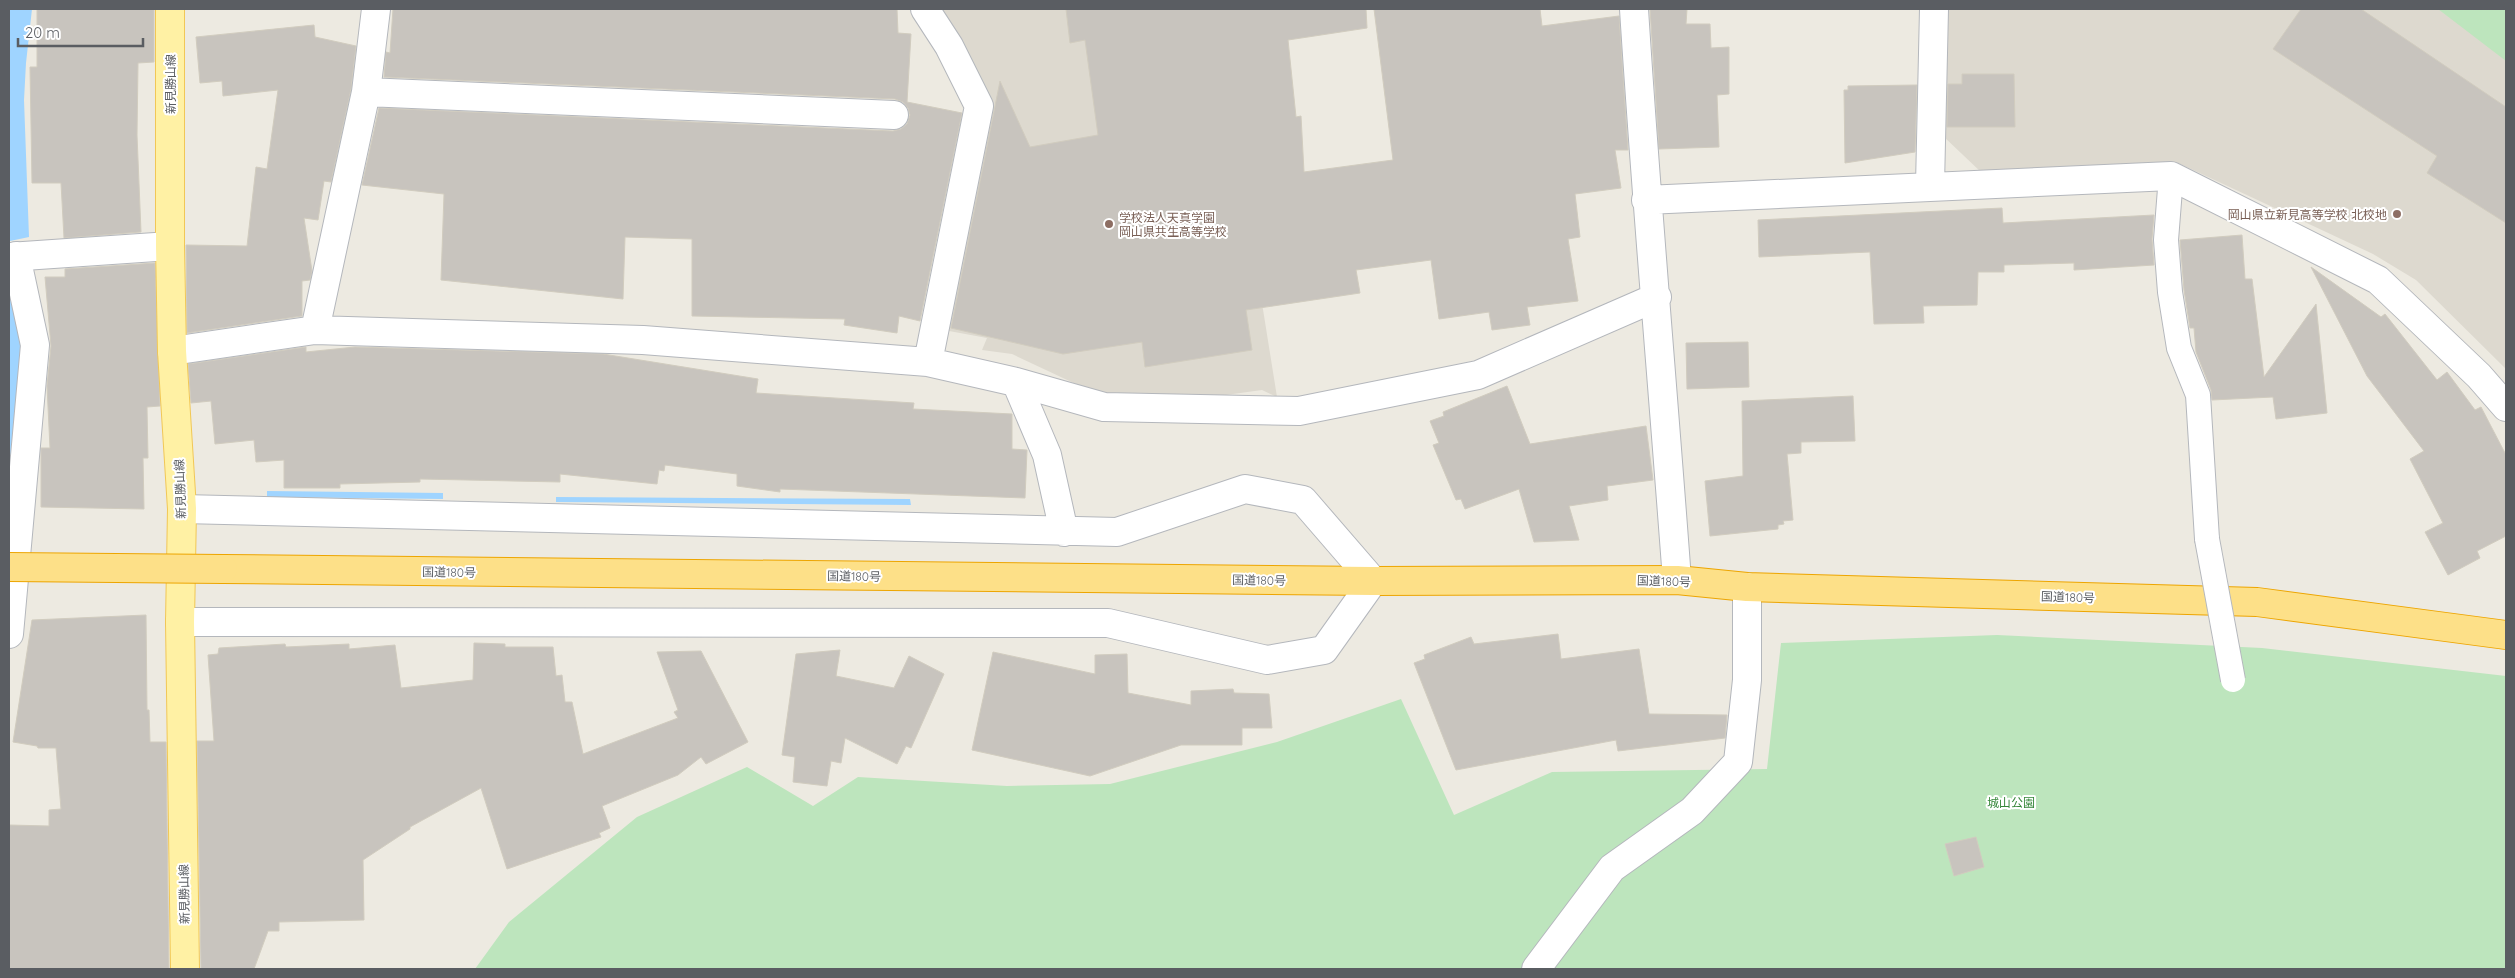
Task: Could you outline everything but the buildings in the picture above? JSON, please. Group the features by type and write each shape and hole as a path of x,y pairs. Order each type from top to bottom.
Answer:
{"highway":[{"name":"国道180号","path":"9,568 1373,581 1677,580 1748,587 2257,602 2506,635"}],"main road":[{"name":"新見勝山線","path":"170,9 172,351 182,509 180,622 185,969"}],"street":[{"path":"315,330 366,92 376,9"},
{"path":"925,9 949,46 979,106 928,362"},
{"path":"1634,9 1646,200 1657,297 1677,580"},
{"path":"1930,185 1934,9"},
{"path":"366,92 894,115"},
{"path":"1646,200 1930,185 2171,176 2378,280 2479,376 2506,408"},
{"path":"9,634 35,345 13,256 170,246"},
{"path":"172,351 315,330 644,340 928,362 1016,382 1104,408 1299,411 1478,375 1657,297"},
{"path":"1016,382 1047,455 1064,532"},
{"path":"180,622 1108,623 1267,660 1324,650 1373,581 1303,500 1245,489 1117,532 182,509"},
{"path":"1536,969 1612,868 1692,811 1738,762 1747,680 1748,587"}],"lane":[{"path":"2171,176 2166,240 2170,292 2179,348 2198,395 2207,539 2233,680"}],"shaded area":[{"name":"学校法人天真学園 岡山県共生高等学校","path":"934,9 1215,9 1277,397 1262,390 1189,400 1187,394 1144,396 1095,393 1012,354 982,350 987,338 949,331 989,116 974,65"},
{"name":"岡山県立新見高等学校 北校地","path":"1948,9 2506,9 2506,369 2416,280 2373,254 2176,162 1982,173 1943,136"}],"green space":[{"path":"2438,9 2506,9 2506,61"},
{"name":"城山公園","path":"1997,635 2262,648 2506,676 2506,969 475,969 509,922 637,817 747,767 813,806 858,777 1007,786 1110,784 1277,742 1401,699 1454,815 1552,772 1767,769 1781,643"}],"water":[{"path":"9,9 32,9 24,100 29,237 10,241 10,295 19,303 24,342 9,505"},
{"path":"267,491 443,493 443,499 267,497"},
{"path":"556,497 910,499 911,505 556,502"}],"place":[{"name":"岡山県立新見高等学校 北校地","path":"2397,214"},
{"name":"学校法人天真学園 岡山県共生高等学校","path":"1109,224"}]}
